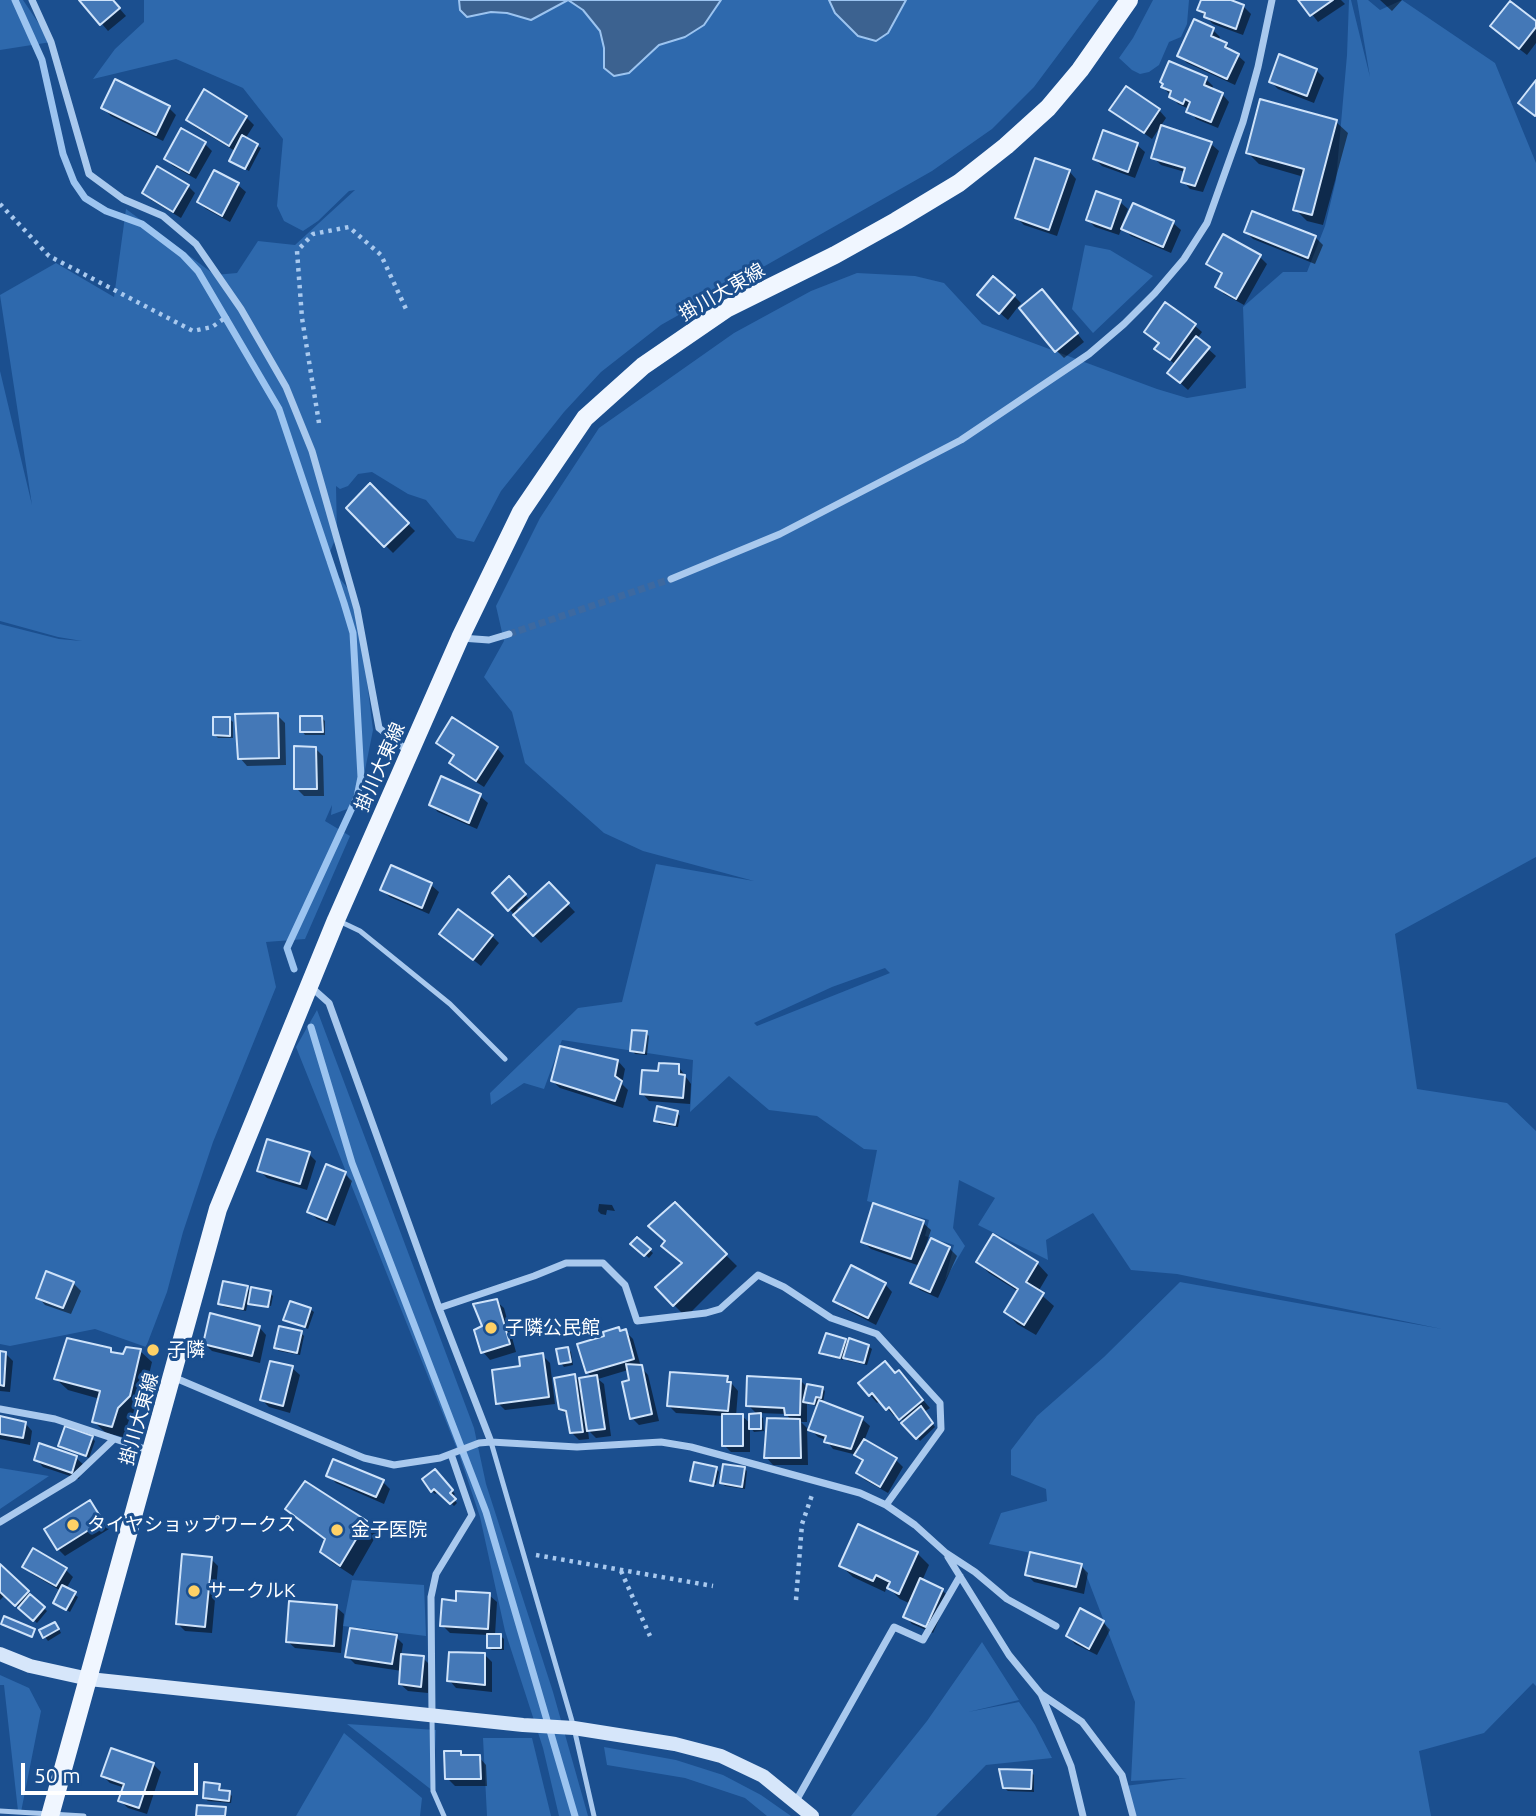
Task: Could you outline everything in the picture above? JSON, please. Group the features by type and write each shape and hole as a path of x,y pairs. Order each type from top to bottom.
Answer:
{"main road":[{"name":"掛川大東線","path":"51,1814 218,1209 308,984 460,638 521,512 585,418 643,366 726,309 835,255 959,183 1048,108 1080,70 1129,0"}],"street":[{"path":"32,0 51,42 89,174 123,199 163,216 196,244 241,309 286,387 312,451 357,609 379,728 409,752"},
{"path":"671,579 780,534 961,440 1089,354 1124,324 1184,259 1207,223 1243,122 1272,0"},
{"path":"460,638 489,640 509,634"},
{"path":"308,984 329,1003 439,1308 491,1442"},
{"path":"439,1308 566,1263 603,1263 625,1285 638,1321 706,1314 720,1309 758,1275 784,1287 831,1318 877,1335 940,1403 941,1429 886,1505"},
{"path":"173,1376 364,1458 394,1465 454,1453 480,1443 491,1442 577,1447 661,1442 691,1447 860,1493 886,1505 915,1525 946,1553 975,1572 1007,1599 1056,1626"},
{"path":"0,1409 55,1419 151,1451"},
{"path":"0,1522 73,1478 114,1438"},
{"path":"432,1715 431,1597 436,1574 472,1516 454,1453"},
{"path":"946,1553 1009,1656 1041,1694 1082,1722 1122,1774 1133,1816"},
{"path":"796,1801 894,1627 923,1640 960,1576"},
{"path":"0,1654 30,1666 89,1679 570,1728 675,1744 721,1756 763,1776 812,1816"},
{"path":"1041,1694 1071,1766 1083,1816"}],"lane":[{"path":"336,920 360,931 450,1004 505,1059"},
{"path":"491,1442 525,1553 594,1816"},
{"path":"432,1715 433,1791 444,1816"},
{"path":"0,1811 83,1816"}],"path":[{"path":"0,204 49,256 193,331 212,327 232,313"},
{"path":"312,451 319,424 302,318 298,251 313,234 349,227 381,255 406,309"},
{"path":"796,1600 802,1524 816,1481"},
{"path":"525,1553 713,1586"},
{"path":"621,1570 650,1636"}],"shaded area":[{"path":"0,0 23,0 51,42 0,50"},
{"path":"144,0 1099,0 1034,87 992,129 932,171 661,325 601,372 564,412 501,491 474,542 457,538 426,500 408,494 372,472 358,474 348,486 340,489 336,486 337,535 326,561 357,600 373,730 358,805 331,815 332,805 325,821 350,836 305,939 266,942 276,987 213,1142 183,1232 167,1292 146,1347 95,1329 10,1346 0,1344 0,624 59,639 82,641 0,621 0,371 32,505 0,295 56,263 114,297 126,209 215,275 237,273 258,241 295,245 355,190 349,191 318,221 303,231 284,221 277,206 283,139 243,88 176,59 93,79 115,49 144,22"},
{"path":"459,0 568,0 531,20 507,13 491,12 467,17 460,10"},
{"path":"568,0 721,0 704,25 685,37 659,45 629,73 614,76 604,68 604,48 600,31 583,10"},
{"path":"829,0 906,0 888,33 876,41 858,36 835,13"},
{"path":"1153,0 1189,0 1187,24 1181,37 1169,42 1159,65 1140,74 1119,58"},
{"path":"1349,0 1370,77 1357,0 1368,0 1380,10 1402,0 1495,63 1536,163 1536,857 1395,934 1417,1089 1507,1103 1536,1131 1536,1686 1533,1683 1484,1733 1419,1751 1431,1816 1133,1816 1125,1786 1187,1778 1131,1781 1135,1702 1082,1564 989,1544 1001,1513 1047,1501 1046,1489 1011,1475 1011,1450 1037,1416 1104,1357 1180,1282 1442,1329 1177,1274 1131,1270 1093,1213 1046,1240 1048,1260 978,1225 995,1198 959,1180 953,1228 965,1246 945,1280 954,1245 925,1236 929,1220 867,1201 877,1150 864,1149 817,1116 769,1110 729,1076 690,1112 693,1060 562,1040 544,1089 524,1083 491,1105 490,1093 578,1008 622,1002 656,864 754,881 643,851 604,833 525,763 512,712 484,677 504,641 496,606 540,518 599,428 734,333 811,291 857,273 915,276 944,283 982,324 1187,398 1246,388 1243,307 1283,272 1307,272 1325,226 1336,180","holes":["885,968 890,973 757,1026 754,1023 832,987"]},
{"path":"1085,245 1110,250 1153,276 1093,333 1072,309"},
{"path":"317,1010 474,1428 486,1484 553,1692 588,1816 559,1816 543,1748 505,1631 480,1517 459,1454 296,1047"},
{"path":"0,1468 49,1476 0,1509"},
{"path":"352,1580 424,1585 426,1636 343,1626"},
{"path":"982,1642 1019,1700 968,1712 1019,1702 1035,1725 1052,1758 986,1765 936,1816 851,1816 927,1721"},
{"path":"0,1675 29,1688 41,1711 21,1812 18,1811 4,1685 0,1685"},
{"path":"347,1724 436,1730 433,1791"},
{"path":"344,1733 422,1798 420,1816 296,1816"},
{"path":"483,1738 532,1738 551,1816 487,1816"},
{"path":"604,1747 676,1760 723,1775 761,1795 791,1816 767,1816 745,1798 685,1778 607,1765"}],"building":[{"path":"79,0 113,0 120,8 100,25"},
{"path":"1201,0 1231,0 1244,5 1236,29 1204,17 1205,13 1197,10"},
{"path":"1298,0 1333,0 1310,16"},
{"path":"1510,1 1536,21 1536,27 1519,49 1490,26"},
{"path":"1194,19 1214,28 1211,36 1227,43 1225,47 1239,54 1227,79 1177,56"},
{"path":"1279,54 1317,69 1307,96 1269,82"},
{"path":"1169,61 1207,77 1204,85 1223,93 1211,122 1186,112 1190,102 1185,99 1183,104 1169,97 1171,91 1161,87 1163,84 1160,82"},
{"path":"115,79 170,106 156,135 101,108"},
{"path":"1536,80 1536,114 1535,116 1518,103"},
{"path":"1126,86 1160,109 1144,133 1109,110"},
{"path":"204,89 247,116 229,146 186,120"},
{"path":"1260,99 1337,120 1312,215 1293,210 1304,169 1246,153"},
{"path":"1161,125 1212,142 1195,186 1181,182 1185,168 1151,158"},
{"path":"181,128 206,142 189,173 164,159"},
{"path":"1103,130 1138,143 1128,172 1093,159"},
{"path":"242,135 258,144 245,169 229,161"},
{"path":"1035,158 1070,170 1049,230 1015,218"},
{"path":"157,166 189,185 173,212 142,193"},
{"path":"214,170 239,183 222,216 197,202"},
{"path":"1096,191 1121,200 1111,229 1086,220"},
{"path":"1133,203 1174,221 1163,247 1121,229"},
{"path":"1252,211 1316,236 1308,258 1244,232"},
{"path":"1223,234 1261,255 1236,299 1215,287 1222,273 1206,264"},
{"path":"993,276 1015,295 999,314 977,295"},
{"path":"1042,289 1078,333 1055,352 1019,308"},
{"path":"1165,302 1196,324 1170,360 1154,349 1159,343 1144,332"},
{"path":"1196,336 1210,347 1180,383 1167,373"},
{"path":"370,483 409,523 384,547 346,508"},
{"path":"278,713 279,758 238,759 235,714"},
{"path":"300,716 322,716 323,732 300,732"},
{"path":"213,717 230,717 230,736 213,735"},
{"path":"452,717 498,747 476,781 449,763 454,755 436,743"},
{"path":"294,746 316,747 317,789 294,789"},
{"path":"441,776 481,794 469,823 429,805"},
{"path":"391,865 432,883 422,908 380,890"},
{"path":"509,876 526,894 508,911 492,893"},
{"path":"549,882 569,903 533,936 513,915"},
{"path":"458,909 493,935 473,960 439,934"},
{"path":"632,1030 647,1031 644,1053 630,1051"},
{"path":"560,1046 618,1060 615,1076 622,1081 615,1101 551,1081"},
{"path":"659,1063 679,1064 679,1074 685,1075 683,1098 640,1094 642,1070 658,1071"},
{"path":"657,1106 678,1111 675,1125 654,1121"},
{"path":"267,1139 310,1152 300,1184 257,1171"},
{"path":"326,1164 346,1172 327,1220 307,1212"},
{"path":"675,1202 727,1254 673,1306 655,1287 682,1263 661,1246 665,1241 648,1226"},
{"path":"873,1203 924,1221 911,1259 861,1242"},
{"path":"993,1234 1038,1262 1026,1282 1044,1293 1024,1325 1004,1312 1018,1289 976,1262"},
{"path":"637,1237 651,1249 644,1256 630,1244"},
{"path":"931,1238 950,1247 930,1292 910,1283"},
{"path":"851,1265 886,1283 868,1318 833,1301"},
{"path":"46,1271 74,1282 63,1308 36,1298"},
{"path":"223,1281 248,1286 243,1309 218,1304"},
{"path":"251,1287 271,1291 268,1307 248,1304"},
{"name":"子隣公民館","path":"497,1299 510,1344 481,1353 474,1330 482,1326 473,1304"},
{"path":"290,1301 311,1308 305,1327 283,1320"},
{"path":"210,1313 260,1326 252,1356 203,1344"},
{"path":"279,1326 302,1331 297,1353 274,1348"},
{"path":"619,1327 620,1331 626,1329 634,1359 586,1373 577,1344 604,1336 603,1332"},
{"path":"826,1333 846,1339 840,1358 819,1353"},
{"path":"67,1338 111,1348 111,1352 123,1354 126,1347 141,1349 130,1396 118,1408 112,1427 92,1422 100,1391 54,1379"},
{"path":"849,1338 869,1345 864,1363 843,1358"},
{"path":"568,1347 571,1362 559,1364 556,1349"},
{"path":"0,1351 6,1352 4,1386 0,1385"},
{"path":"543,1353 549,1397 496,1404 492,1370 520,1366 519,1357"},
{"path":"270,1361 293,1366 283,1406 260,1400"},
{"path":"885,1361 895,1373 899,1370 923,1400 899,1420 889,1407 886,1410 872,1393 869,1396 858,1383"},
{"path":"626,1364 642,1365 652,1414 630,1419 622,1382 629,1380"},
{"path":"670,1372 728,1376 727,1382 731,1382 728,1411 667,1406"},
{"path":"575,1374 583,1432 570,1433 566,1411 559,1409 554,1378"},
{"path":"597,1375 605,1429 587,1431 579,1378"},
{"path":"747,1376 801,1379 800,1415 785,1415 784,1408 746,1406"},
{"path":"807,1384 823,1387 821,1398 816,1397 814,1404 803,1402"},
{"path":"819,1400 863,1417 851,1449 824,1442 826,1436 808,1430"},
{"path":"921,1406 933,1423 916,1439 901,1423"},
{"path":"761,1413 761,1429 749,1429 749,1414"},
{"path":"722,1414 743,1414 743,1446 722,1446"},
{"path":"0,1416 26,1422 23,1438 0,1434"},
{"path":"767,1418 800,1419 801,1458 764,1458"},
{"path":"65,1426 93,1436 86,1456 58,1446"},
{"path":"864,1439 897,1458 880,1487 856,1473 863,1460 854,1455"},
{"path":"39,1443 77,1456 72,1473 34,1460"},
{"path":"333,1459 384,1480 376,1497 326,1476"},
{"path":"694,1462 717,1467 713,1486 690,1481"},
{"path":"723,1464 745,1467 742,1487 720,1483"},
{"path":"435,1469 453,1490 450,1493 456,1499 450,1504 434,1489 431,1492 422,1479"},
{"name":"金子医院","path":"305,1481 367,1521 340,1566 320,1552 325,1539 285,1509"},
{"name":"タイヤショップワークス","path":"90,1500 103,1521 57,1550 44,1529"},
{"path":"858,1524 918,1552 899,1594 887,1588 890,1582 876,1575 873,1581 839,1566"},
{"path":"33,1548 67,1568 56,1586 22,1567"},
{"path":"1030,1552 1082,1564 1076,1587 1025,1575"},
{"name":"サークルK","path":"182,1554 212,1557 205,1627 176,1624"},
{"path":"0,1564 29,1591 15,1606 0,1592"},
{"path":"920,1578 943,1589 926,1627 903,1617"},
{"path":"62,1585 76,1592 66,1610 53,1603"},
{"path":"456,1591 490,1593 488,1629 440,1626 442,1599 456,1601"},
{"path":"30,1594 45,1607 33,1621 18,1608"},
{"path":"289,1601 337,1605 334,1646 286,1642"},
{"path":"1080,1608 1104,1621 1089,1649 1066,1636"},
{"path":"4,1616 35,1629 32,1637 1,1624"},
{"path":"55,1622 59,1629 43,1638 39,1630"},
{"path":"350,1628 397,1635 392,1664 345,1657"},
{"path":"487,1634 501,1634 501,1648 487,1648"},
{"path":"449,1652 485,1653 485,1685 447,1681"},
{"path":"401,1654 424,1656 421,1687 399,1684"},
{"path":"111,1748 154,1763 139,1808 118,1801 124,1784 101,1776"},
{"path":"444,1751 480,1755 481,1779 445,1779"},
{"path":"999,1769 1032,1770 1031,1789 1003,1788"},
{"path":"204,1782 220,1784 219,1790 230,1791 229,1801 203,1798"},
{"path":"197,1805 226,1807 225,1816 196,1816"}],"waterway":[{"path":"15,0 42,60 63,154 74,182 85,198 106,211 142,224 183,255 198,271 279,409 353,633 361,777 357,797 287,948 294,969"},
{"path":"311,1027 352,1163 486,1512 575,1816"}],"tunnel":[{"path":"509,634 671,579"}],"place":[{"name":"子隣公民館","path":"491,1328"},
{"name":"子隣","path":"153,1350"},
{"name":"タイヤショップワークス","path":"73,1525"},
{"name":"金子医院","path":"337,1530"},
{"name":"サークルK","path":"194,1591"}]}
